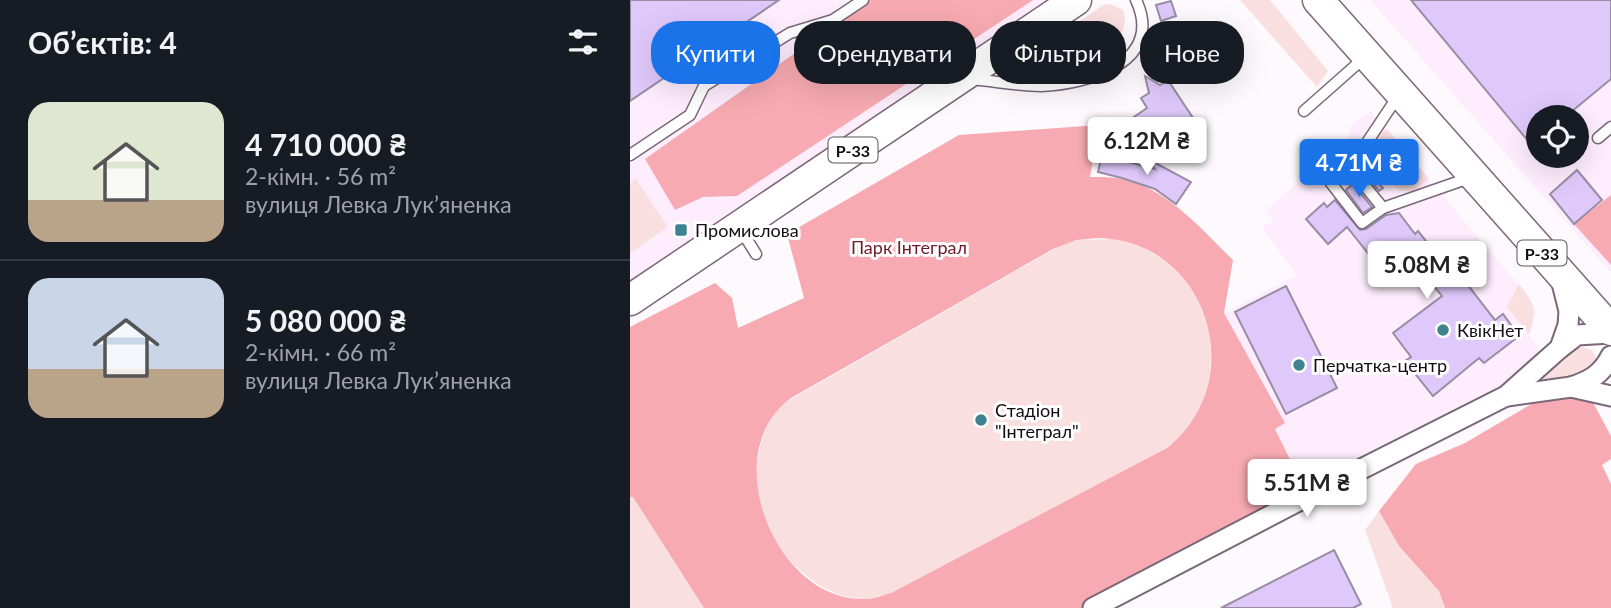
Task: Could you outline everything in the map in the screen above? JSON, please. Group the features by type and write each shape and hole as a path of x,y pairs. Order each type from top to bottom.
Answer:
{"main road":[{"name":"Р-33","path":"976,68 1076,0"},
{"name":"Р-33","path":"1318,0 1611,332"},
{"name":"Р-33","path":"630,300 952,84"}],"street":[{"path":"1558,270 1569,311 1568,325 1560,348"},
{"path":"1093,608 1506,396 1577,335 1611,332"},
{"path":"1506,396 1571,387 1590,381 1604,369 1611,355"},
{"path":"1571,387 1611,396"}],"lane":[{"path":"630,155 690,115 704,86 790,33 833,20 863,0"},
{"path":"976,80 1041,86 1080,81 1105,73 1135,51 1144,35 1143,20 1136,0"},
{"path":"1304,111 1367,55"},
{"path":"1400,92 1350,168 1332,183 1363,223 1383,208 1474,176"},
{"path":"1598,138 1611,127"},
{"path":"1350,168 1383,208"},
{"path":"738,227 756,254"}],"shaded area":[{"path":"630,0 1049,0 1018,21 990,21 990,40 976,49 976,21 794,21 794,84 924,84 630,281"},
{"path":"1240,0 1270,0 1328,71 1317,87"},
{"path":"1370,0 1611,0 1611,273"},
{"path":"1111,4 1123,10 1125,21 1080,21 1103,5"},
{"path":"1371,111 1531,300 1536,313 1529,335 1546,360 1506,396 1308,496 1274,428 1285,423 1224,313 1297,275 1262,228 1273,220 1266,210 1347,141 1351,125"},
{"path":"1387,129 1429,179 1414,191 1399,191 1369,157 1371,141"},
{"path":"636,179 668,227 630,253 630,183"},
{"name":"Стадіон \"Інтеграл\"","path":"1117,239 1148,250 1175,268 1190,284 1205,313 1211,348 1208,383 1197,414 1179,438 1155,455 883,596 860,599 838,594 818,584 795,565 772,537 760,505 757,487 759,451 771,419 781,405 1065,243 1076,240"},
{"path":"1519,284 1529,298 1534,313 1529,335 1507,307"},
{"path":"1583,347 1592,350 1596,357 1590,370 1537,383 1576,349"},
{"path":"630,497 633,497 704,608 630,608"},
{"path":"1379,511 1399,546 1439,591 1445,608 1393,608 1365,530"}],"green space":[{"path":"870,0 1033,0 1001,21 990,21 990,28 976,38 976,21 840,21"},
{"path":"794,54 794,84 906,84 737,196 703,197 675,210 645,159 751,84 780,84 780,64"},
{"name":"Парк Інтеграл","path":"1099,125 1090,177 1123,179 1155,192 1196,223 1233,260 1224,313 1285,423 1275,429 1308,496 1093,608 704,608 633,497 630,497 630,327 715,283 732,298 738,328 804,298 787,234 959,135","holes":["1098,238 1136,245 1167,262 1191,288 1206,319 1211,353 1207,388 1193,420 1167,448 893,592 867,599 834,594 806,577 783,552 766,521 758,487 758,453 769,423 791,398 1053,249 1076,240"]},
{"path":"1611,195 1611,265 1574,224"},
{"path":"1545,396 1590,397 1611,436 1611,459 1602,465 1611,484 1611,608 1445,608 1439,591 1399,546 1379,511 1416,464 1465,443"}],"building":[{"path":"630,0 779,0 748,21 651,21 651,84 655,84 630,101"},
{"path":"1411,0 1611,0 1611,79 1580,105 1526,105 1526,139"},
{"path":"1171,1 1176,16 1161,21 1156,5"},
{"path":"1147,84 1171,84 1197,124 1148,157 1126,127 1147,108 1141,98 1149,93"},
{"path":"1102,155 1155,169 1148,159 1191,182 1176,204 1155,189 1098,172"},
{"path":"1577,170 1602,200 1574,224 1550,194"},
{"path":"1368,171 1383,188 1379,191 1365,174"},
{"path":"1353,184 1372,207 1363,213 1346,190"},
{"path":"1335,200 1360,230 1366,229 1386,215 1399,213 1415,234 1418,231 1459,282 1463,279 1495,320 1503,314 1519,336 1484,363 1479,358 1433,396 1405,361 1411,357 1393,333 1442,296 1403,248 1379,267 1347,227 1328,244 1306,219 1324,203 1327,207"},
{"path":"1286,286 1337,388 1286,414 1235,312"},
{"path":"1334,550 1361,604 1353,608 1221,608"}],"place":[{"name":"Промислова","path":"681,230"},
{"name":"КвікНет","path":"1443,330"},
{"name":"Перчатка-центр","path":"1299,365"},
{"name":"Стадіон \"Інтеграл\"","path":"981,420"}]}
